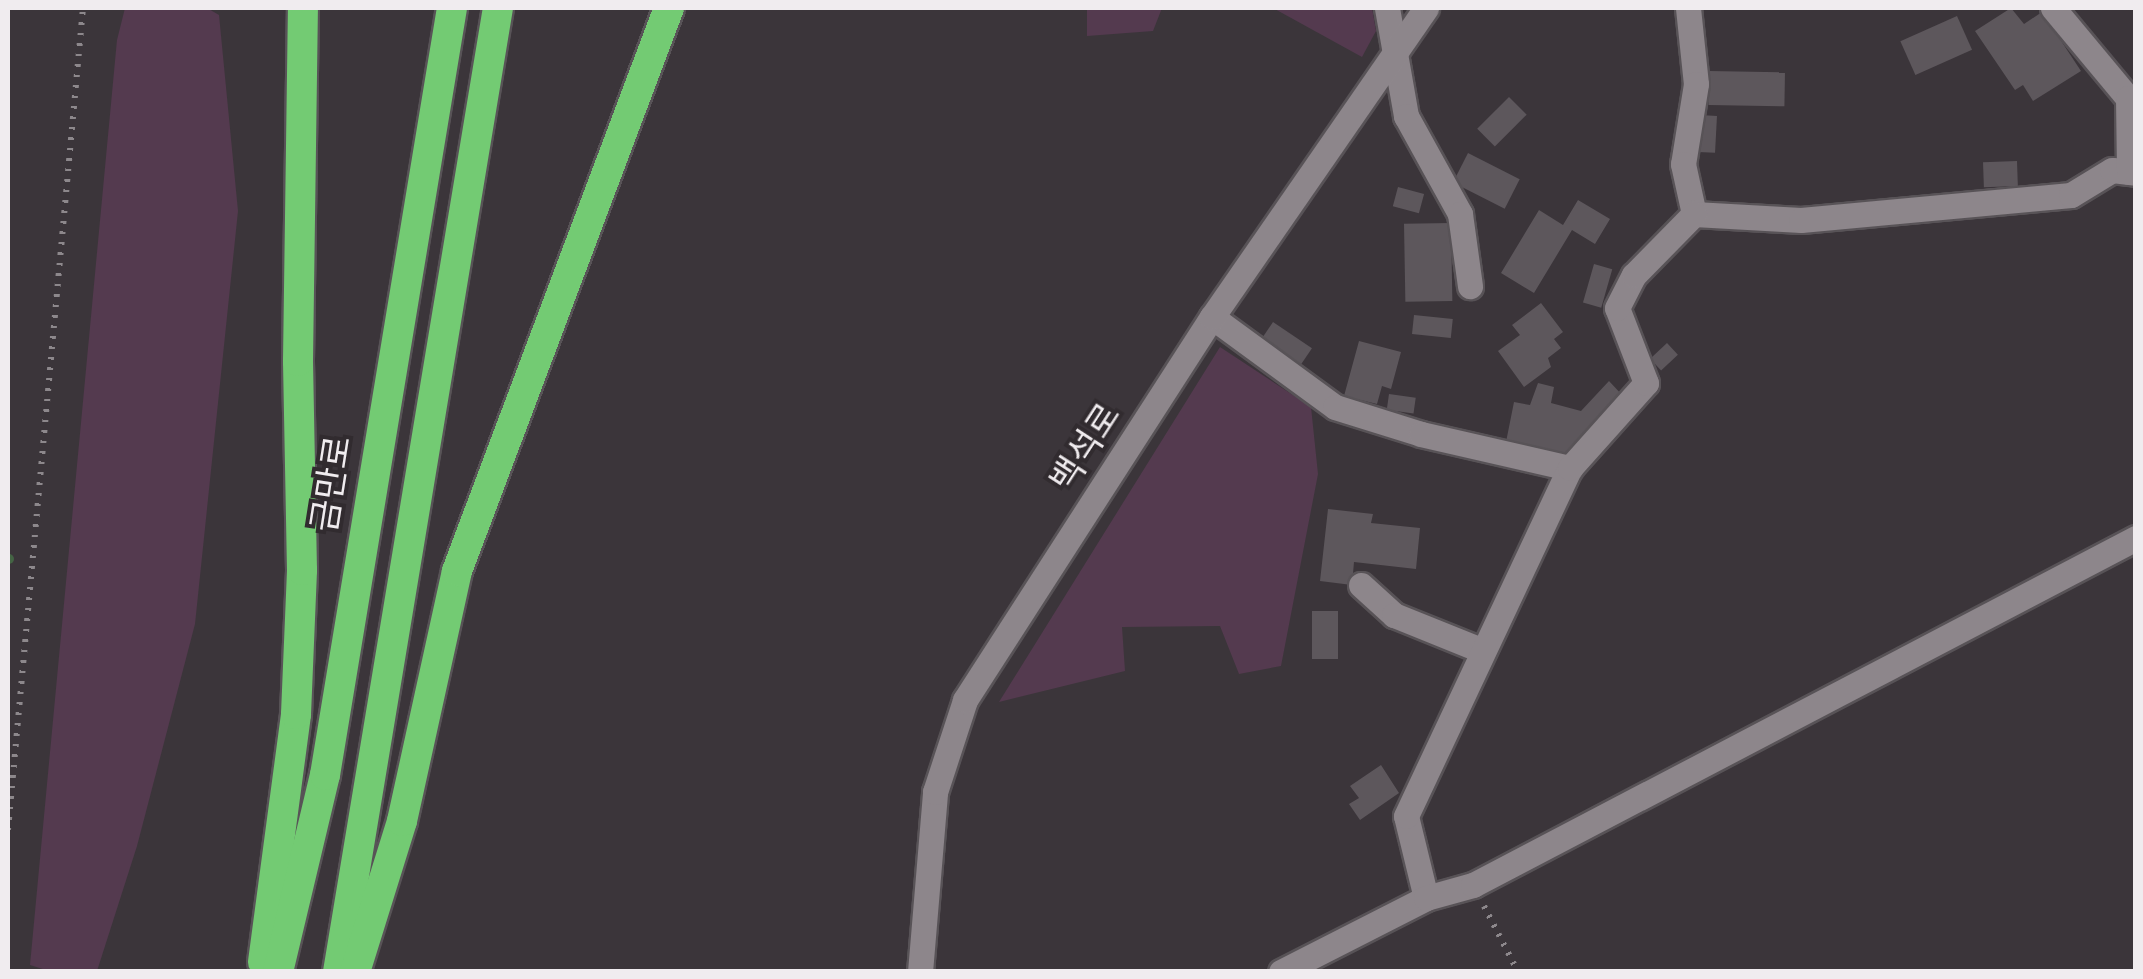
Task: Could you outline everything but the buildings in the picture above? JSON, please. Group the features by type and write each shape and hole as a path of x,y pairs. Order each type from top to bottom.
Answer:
{"highway":[{"path":"262,972 296,714 301,606 303,21 282,8"},
{"name":"금만로","path":"278,972 325,776 452,8"},
{"path":"338,972 498,8"},
{"path":"355,972 402,821 457,571 669,8"}],"street":[{"path":"1387,8 1406,116 1460,214 1470,286"},
{"name":"백석로","path":"920,972 935,792 965,700 1212,317 1426,8"},
{"path":"1688,8 1696,84 1683,164 1694,214"},
{"path":"1426,898 1406,816 1570,468 1646,383 1617,308 1634,275 1694,214 1801,220 2071,195 2112,170 2132,172 2128,98 2053,8"},
{"path":"1212,317 1334,408 1421,434 1570,468"},
{"path":"1281,972 1426,898 1473,885 2136,538"},
{"path":"1362,585 1394,615 1483,651"}],"path":[{"path":"8,830 83,8"},
{"path":"1473,885 1518,972"}],"shaded area":[{"path":"125,8 207,8 219,15 238,211 195,624 137,846 97,971 49,971 30,965 117,40"},
{"path":"1087,8 1162,8 1153,31 1087,36"},
{"path":"1273,8 1372,8 1376,31 1362,57"},
{"path":"1220,347 1311,407 1318,474 1281,666 1239,674 1220,626 1122,627 1125,671 999,702"}]}
